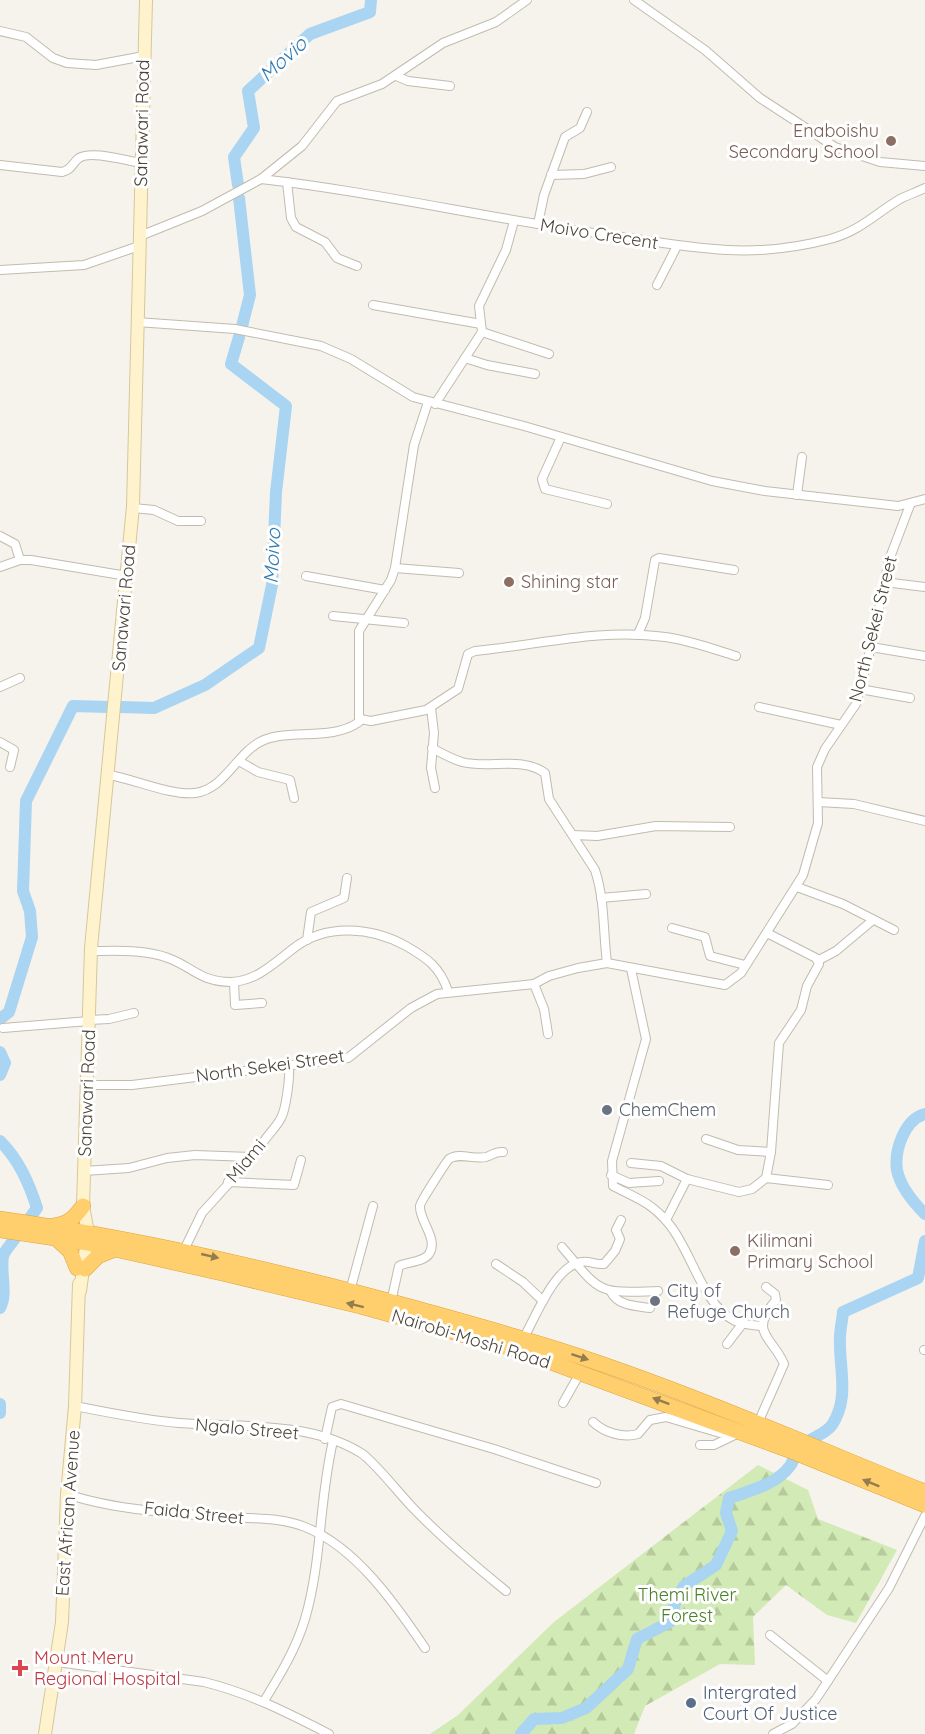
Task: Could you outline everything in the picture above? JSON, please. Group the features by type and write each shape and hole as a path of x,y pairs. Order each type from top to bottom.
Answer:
{"highway":[{"path":"43,1226 66,1224 83,1210 95,1226 113,1243 81,1268 70,1251 57,1239"},
{"name":"Nairobi-Moshi Road","path":"2,1229 43,1226 360,1306 518,1350 740,1431 797,1446"},
{"name":"Nairobi-Moshi Road","path":"2,1229 57,1239 83,1237"},
{"name":"Nairobi-Moshi Road","path":"113,1243 184,1250 350,1291 524,1339 603,1365 758,1423 797,1446 925,1505"},
{"name":"Nairobi-Moshi Road","path":"818,1455 925,1492"}],"street":[{"name":"Sanawari Road","path":"81,1268 91,951 133,508 146,0"},
{"path":"634,0 705,50 760,98 835,147 880,162 925,166"},
{"path":"0,270 84,265 202,211 261,179 302,146 337,101 382,84 443,43 496,22 525,1"},
{"path":"0,31 26,37 61,62 96,64 144,56"},
{"path":"396,76 408,81 450,86"},
{"path":"538,224 551,175 559,159 565,137 580,128 587,112"},
{"path":"0,165 62,172 69,170 78,158 94,154 141,163"},
{"path":"551,175 584,174 611,167"},
{"name":"Moivo Crecent","path":"261,179 677,246 737,252 798,245 855,230 899,200 925,188"},
{"path":"287,182 291,218 296,227 325,242 342,261 357,266"},
{"path":"109,775 172,791 195,793 216,784 262,741 339,730 353,726 360,719 358,639 366,619 385,590 395,568 414,445 431,403 465,358 481,328 479,306 506,250 514,221"},
{"path":"657,285 677,246"},
{"path":"373,305 399,307 481,328 549,354"},
{"path":"137,322 262,332 321,346 351,359 396,388 431,403 561,437 712,481 797,495 898,506 910,505 925,499"},
{"path":"465,358 487,365 535,374"},
{"path":"561,437 542,479 545,489 606,504"},
{"path":"797,495 802,457"},
{"name":"North Sekei Street","path":"88,1084 132,1085 348,1058 411,1008 437,994 448,991 534,984 565,970 607,963 631,969 682,975 725,985 737,977 797,887 813,847 818,823 817,767 825,749 852,711 861,689 889,560 910,505"},
{"path":"133,508 154,510 178,521 201,521"},
{"path":"0,536 12,542 20,560"},
{"path":"638,634 645,618 655,560 659,558 734,570"},
{"path":"0,567 20,560 127,576"},
{"path":"395,568 459,573"},
{"path":"306,576 385,590"},
{"path":"884,582 925,587"},
{"path":"333,616 404,623"},
{"path":"360,719 371,721 431,708 441,698 458,689 468,654 472,652 563,637 638,634 680,639 736,656"},
{"path":"871,647 925,656"},
{"path":"0,687 20,678"},
{"path":"861,689 910,698"},
{"path":"759,707 841,725"},
{"path":"431,708 434,733 431,768 435,788"},
{"path":"0,742 14,750 10,767"},
{"path":"432,748 462,762 514,765 540,770 548,780 549,799 595,870 606,927 607,963"},
{"path":"239,761 258,772 290,780 294,798"},
{"path":"818,802 854,804 925,821"},
{"path":"573,835 597,837 664,826 730,827"},
{"path":"307,940 310,912 344,898 347,878"},
{"path":"797,887 894,930"},
{"path":"601,898 646,894"},
{"path":"631,1163 661,1166 687,1179 739,1192 753,1189 766,1178 771,1152 779,1043 801,1010 807,986 819,960 836,951 873,920"},
{"path":"91,951 126,951 160,956 168,958 202,978 234,981 257,976 307,940 355,928 399,942 433,962 448,991"},
{"path":"672,928 705,937 710,956 745,965"},
{"path":"767,933 819,960"},
{"path":"631,969 646,1039 622,1120 611,1175 613,1186 640,1197 666,1220 682,1242 697,1276 730,1318 762,1326"},
{"path":"234,981 235,1005 262,1003"},
{"path":"534,984 544,1009 548,1034"},
{"path":"3,1028 110,1019 134,1013"},
{"name":"Miami","path":"184,1250 202,1213 280,1120 290,1083 290,1066"},
{"path":"706,1138 738,1150 771,1152"},
{"path":"391,1302 399,1266 429,1254 431,1244 421,1211 421,1202 446,1162 452,1158 484,1158 503,1152"},
{"path":"84,1171 129,1168 167,1158 195,1155 251,1157"},
{"path":"228,1182 292,1186 296,1182 301,1160"},
{"path":"611,1175 629,1183 645,1180 659,1181"},
{"path":"766,1178 828,1185"},
{"path":"666,1220 687,1179"},
{"path":"350,1291 373,1206"},
{"path":"524,1339 557,1278 576,1263 583,1261 601,1265 606,1262 620,1242 616,1230 621,1220"},
{"path":"562,1247 595,1286 610,1292 658,1291"},
{"path":"496,1264 523,1282 543,1301"},
{"name":"East African Avenue","path":"45,1733 62,1622 67,1494 75,1406 81,1268"},
{"path":"758,1423 784,1364 765,1337 762,1326 765,1313 776,1300 775,1294 766,1287"},
{"path":"610,1292 622,1303 650,1308"},
{"path":"727,1344 743,1323"},
{"path":"563,1403 580,1373"},
{"path":"264,1701 290,1658 305,1619 319,1534 332,1407 341,1404 494,1449 596,1483"},
{"name":"Ngalo Street","path":"75,1406 127,1417 177,1423 275,1428 329,1440 363,1454 415,1511 506,1591"},
{"path":"593,1422 610,1432 630,1436 638,1434 650,1420 666,1417 720,1433 740,1431"},
{"path":"700,1445 714,1445 740,1431"},
{"name":"Faida Street","path":"67,1494 170,1512 287,1521 319,1534 384,1590 425,1648"},
{"path":"773,1734 792,1724 809,1709 894,1580 925,1516"},
{"path":"770,1635 828,1681"},
{"path":"57,1662 204,1682 264,1701 329,1734"}],"green space":[{"name":"Themi River Forest","path":"758,1465 808,1490 818,1519 897,1550 856,1623 827,1615 786,1585 753,1617 755,1665 720,1664 645,1706 634,1734 430,1734 458,1715 554,1622"}],"waterway":[{"name":"Movio","path":"238,185 234,157 254,128 248,91 310,34 370,12 371,0"},
{"name":"Moivo","path":"239,198 250,295 242,326"},
{"name":"Moivo","path":"121,707 154,708 205,685 259,648 272,585 276,492 286,406 231,364 239,337"},
{"name":"Moivo","path":"0,1019 9,1012 32,937 30,911 23,891 26,801 73,706 109,707"},
{"name":"Moivo","path":"0,1052 5,1063 0,1075"},
{"path":"925,1114 912,1122 902,1136 897,1154 897,1170 904,1188 925,1214"},
{"name":"Moivo","path":"0,1141 18,1164 34,1199 37,1208 29,1219"},
{"name":"Moivo","path":"0,1308 4,1290 3,1256 16,1237"},
{"path":"521,1734 534,1719 562,1718 586,1708 628,1669 637,1639 670,1622 676,1600 684,1586 716,1565 732,1531 726,1513 729,1498 777,1478 790,1466 801,1446 832,1425 842,1395 840,1340 843,1312 918,1278 925,1241"},
{"name":"Moivo","path":"0,1404 0,1413"}],"place":[{"name":"Enaboishu Secondary School","path":"891,141"},
{"name":"Shining star","path":"509,582"},
{"name":"ChemChem","path":"607,1110"},
{"name":"Kilimani Primary School","path":"735,1251"},
{"name":"City of Refuge Church","path":"655,1301"},
{"name":"Mount Meru Regional Hospital","path":"20,1668"},
{"name":"Intergrated Court Of Justice","path":"691,1703"}]}
